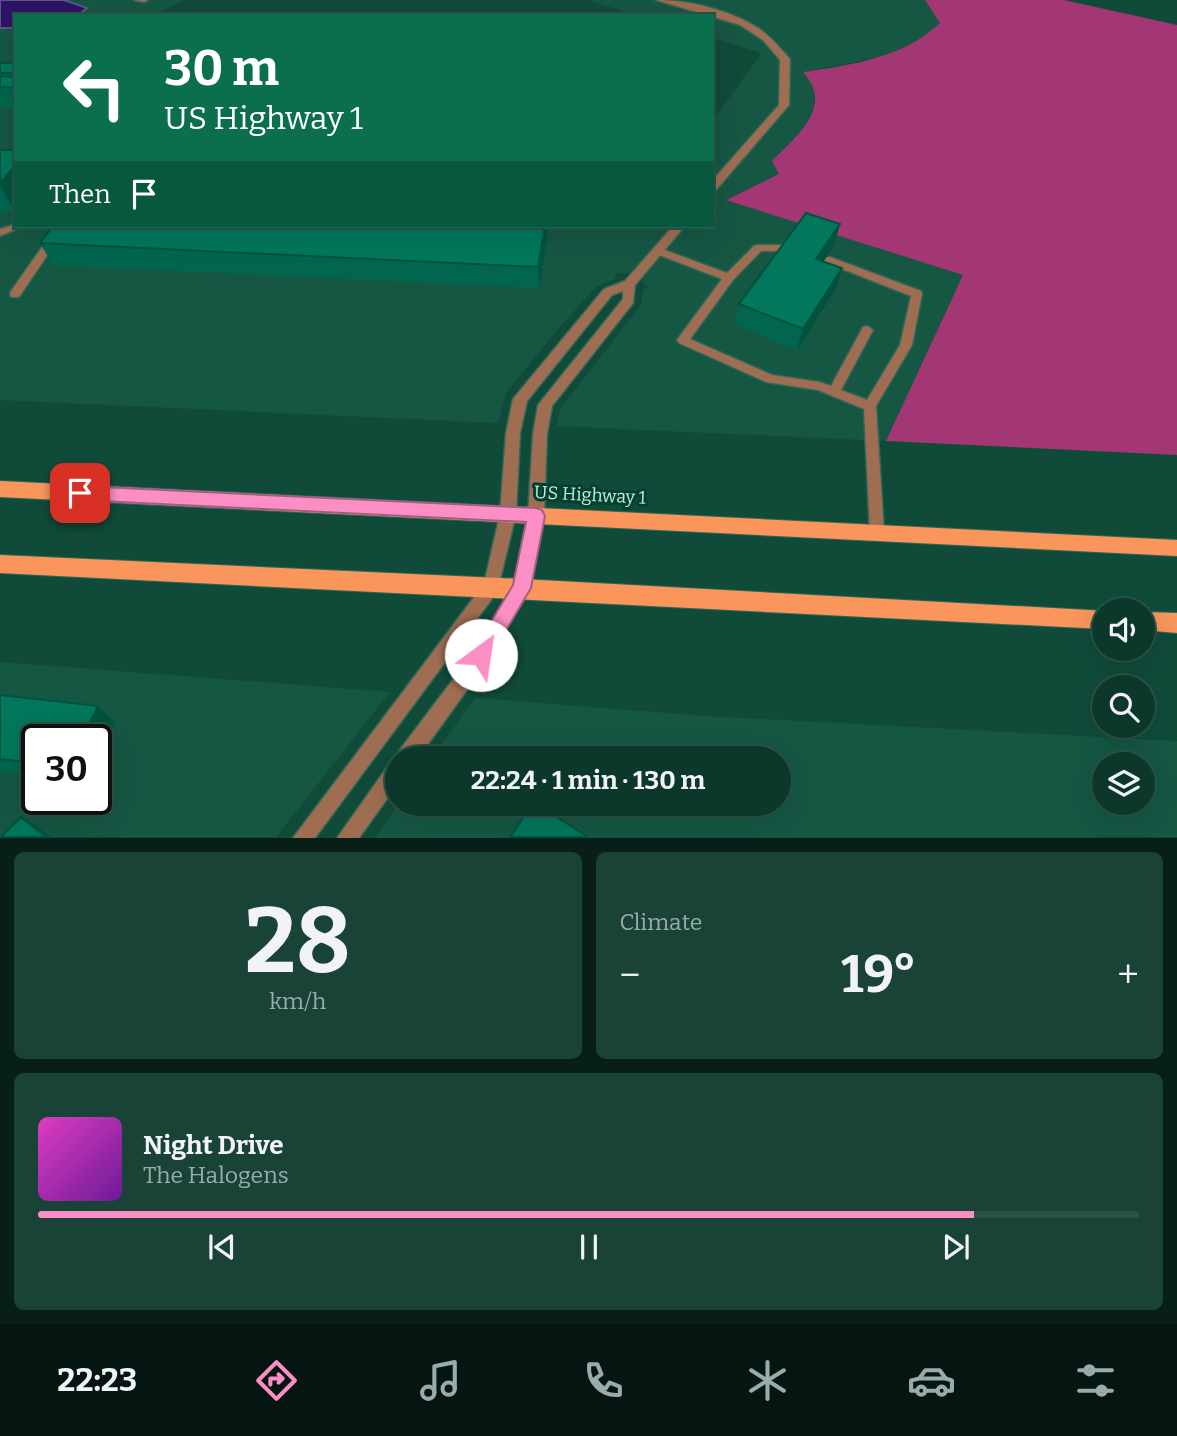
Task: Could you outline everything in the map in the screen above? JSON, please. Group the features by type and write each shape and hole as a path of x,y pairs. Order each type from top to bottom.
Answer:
{"main road":[{"name":"US Highway 1","path":"0,489 1177,548"},
{"path":"0,564 1092,618"},
{"path":"1155,622 1177,623"}],"street":[{"path":"660,0 719,15 749,27 764,37 785,59 784,105 714,186"},
{"path":"303,838 491,587 508,514 513,433 520,399 608,292 629,284 678,228"},
{"path":"415,746 476,663 522,588 536,516 540,434 545,405 629,300 629,284"},
{"path":"578,327 598,337"},
{"path":"347,838 385,786"}],"lane":[{"path":"138,0 144,0"},
{"path":"15,294 61,228"},
{"path":"791,248 758,248 729,278 683,340 770,379 819,386 870,406"},
{"path":"658,251 729,278"},
{"path":"826,259 917,294 906,345 870,406 877,533"},
{"path":"834,392 867,330"}],"shaded area":[{"path":"0,0 64,0 87,8 80,14 14,14 14,28 0,28"},
{"path":"64,0 184,0 156,14 79,14 86,8"},
{"path":"587,0 925,0 941,23 926,36 885,56 804,72 813,83 815,106 808,124 773,161 779,174 727,199 963,275 886,441 557,426 560,409 641,305 643,290 648,287 643,283 643,277 632,272 616,274 615,279 596,287 558,329 506,393 498,423 0,400 0,28 14,28 14,228 714,228 714,118 762,53 714,39 714,14 632,14"},
{"path":"925,0 1064,0 1177,25 1177,455 886,441 963,275 726,200 779,174 772,161 801,131 814,109 812,85 803,72 858,63 910,44 940,23"},
{"path":"0,662 390,692 276,837 0,837"},
{"path":"475,698 704,716 1177,741 1177,837 375,838 390,816 791,816 791,746 441,746"}],"building":[{"path":"0,63 14,63 14,73 0,73"},
{"path":"0,76 14,77 14,88 0,87"},
{"path":"0,150 14,150 14,167 0,183"},
{"path":"806,213 840,224 816,259 842,268 803,329 739,304"},
{"path":"51,228 545,228 538,267 40,243"},
{"path":"0,695 98,706 89,724 21,724 21,761 0,759"},
{"path":"524,816 555,816 588,837 511,837"},
{"path":"21,817 46,837 1,837"}],"route":[{"path":"80,493 536,516 522,588 481,655"}]}
